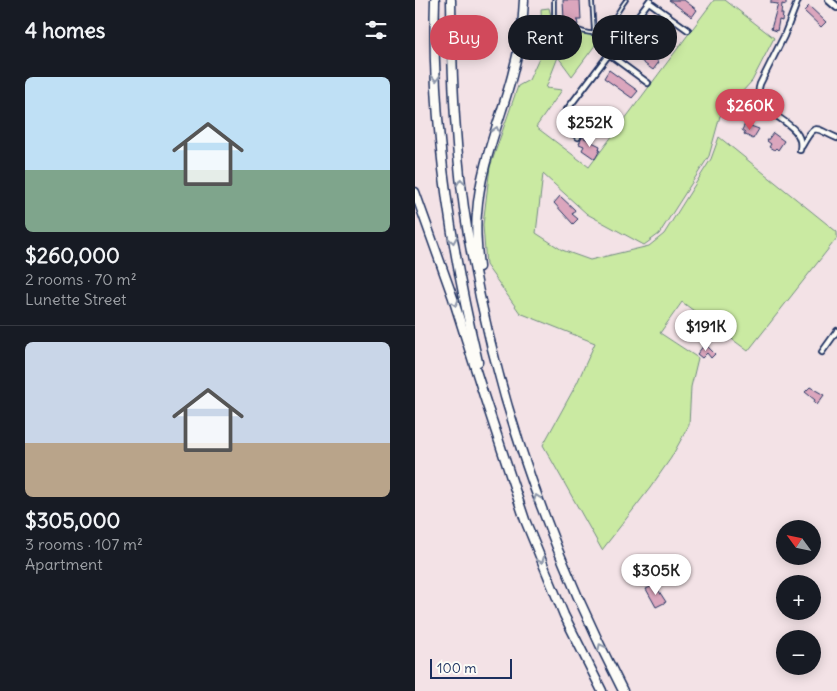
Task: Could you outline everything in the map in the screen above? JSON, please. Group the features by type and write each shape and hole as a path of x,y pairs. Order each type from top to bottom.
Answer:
{"highway":[{"path":"435,0 438,102 449,214 465,307 496,432"},
{"path":"451,0 453,93 461,186 477,284 496,367 532,485 561,560 583,611 623,691"},
{"path":"496,367 479,268 477,212 486,164 517,58 524,0"},
{"path":"415,192 453,298 517,499 564,615 602,691"}],"main road":[{"path":"829,0 837,7"}],"street":[{"path":"798,0 784,36 760,84 758,96 762,103 794,130 801,140 800,150 809,134 814,130 820,129 837,138"},
{"path":"640,15 650,1 688,30"},
{"path":"578,137 563,125 563,115 606,60"},
{"path":"617,60 648,83"},
{"path":"822,352 837,331"}],"lane":[{"path":"554,0 554,17 583,31 592,33"},
{"path":"592,0 593,15"},
{"path":"616,15 626,0"}],"green space":[{"path":"714,0 725,0 774,38 752,81 720,116 709,156 659,234 644,245 587,214 543,174 536,233 562,250 590,260 649,246 664,234 711,159 719,137 837,232 837,238 748,351 682,302 660,333 698,358 691,387 689,425 671,458 602,550 543,445 577,383 595,343 520,313 486,265 483,225 490,167 518,86 529,80 538,60 557,60 546,88 562,90 536,127 589,167 669,60 677,60 677,49"},
{"path":"549,8 551,15 541,15 541,9"},
{"path":"582,34 592,35 592,49 572,76 560,60 582,60"}],"building":[{"path":"563,0 580,0 581,15 564,15"},
{"path":"669,0 684,0 697,10 692,17"},
{"path":"771,0 786,0 786,5 782,4 782,21 779,20 777,31 771,29 778,4 771,3"},
{"path":"809,6 826,22 821,27 804,11"},
{"path":"640,60 656,60 659,62 653,70"},
{"path":"609,70 638,91 632,98 604,78"},
{"path":"745,124 759,129 753,139 744,134 745,132 742,130"},
{"path":"773,133 784,141 778,150 769,147 771,144 767,141"},
{"path":"582,137 600,146 595,159 582,150 584,146 579,144"},
{"path":"560,196 575,210 572,214 578,219 573,224 554,203"},
{"path":"705,344 715,354 711,358 707,353 702,358 697,354"},
{"path":"810,387 824,395 817,405 814,402 815,400 805,392"},
{"path":"655,585 666,602 656,607 646,589"}]}
